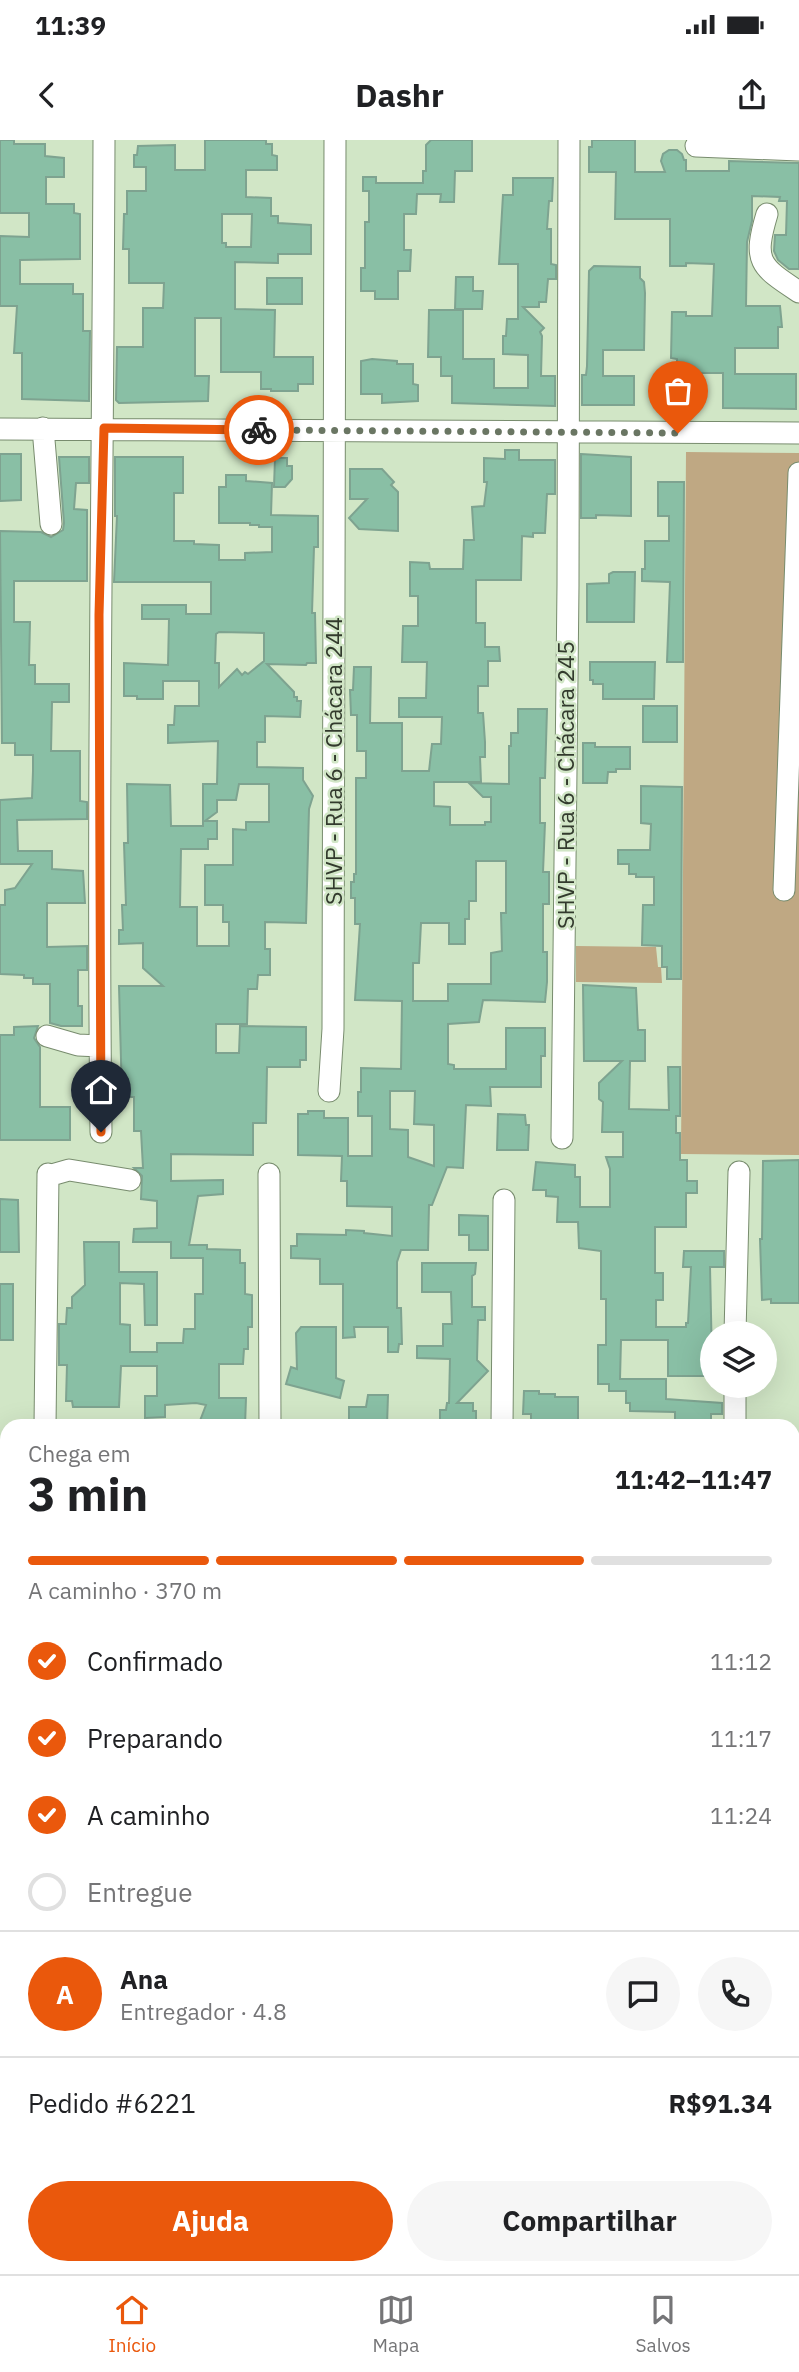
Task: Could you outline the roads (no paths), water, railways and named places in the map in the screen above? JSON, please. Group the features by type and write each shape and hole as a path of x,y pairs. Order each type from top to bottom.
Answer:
{"street":[{"path":"101,1132 99,615 104,428 104,140"},
{"name":"SHVP - Rua 6 - Chácara 244","path":"329,1091 333,1015 335,140"},
{"name":"SHVP - Rua 6 - Chácara 245","path":"562,1138 569,585 569,140"},
{"path":"696,146 799,150"},
{"path":"767,214 760,240 763,263 770,272 799,292"},
{"path":"43,428 51,524"},
{"path":"0,429 799,433"},
{"path":"784,890 799,473"},
{"path":"47,1036 78,1045 100,1046"},
{"path":"45,1419 48,1175 69,1170 130,1180"},
{"path":"735,1321 739,1172"},
{"path":"269,1174 270,1419"},
{"path":"502,1419 504,1200"},
{"path":"735,1398 735,1419"}]}
